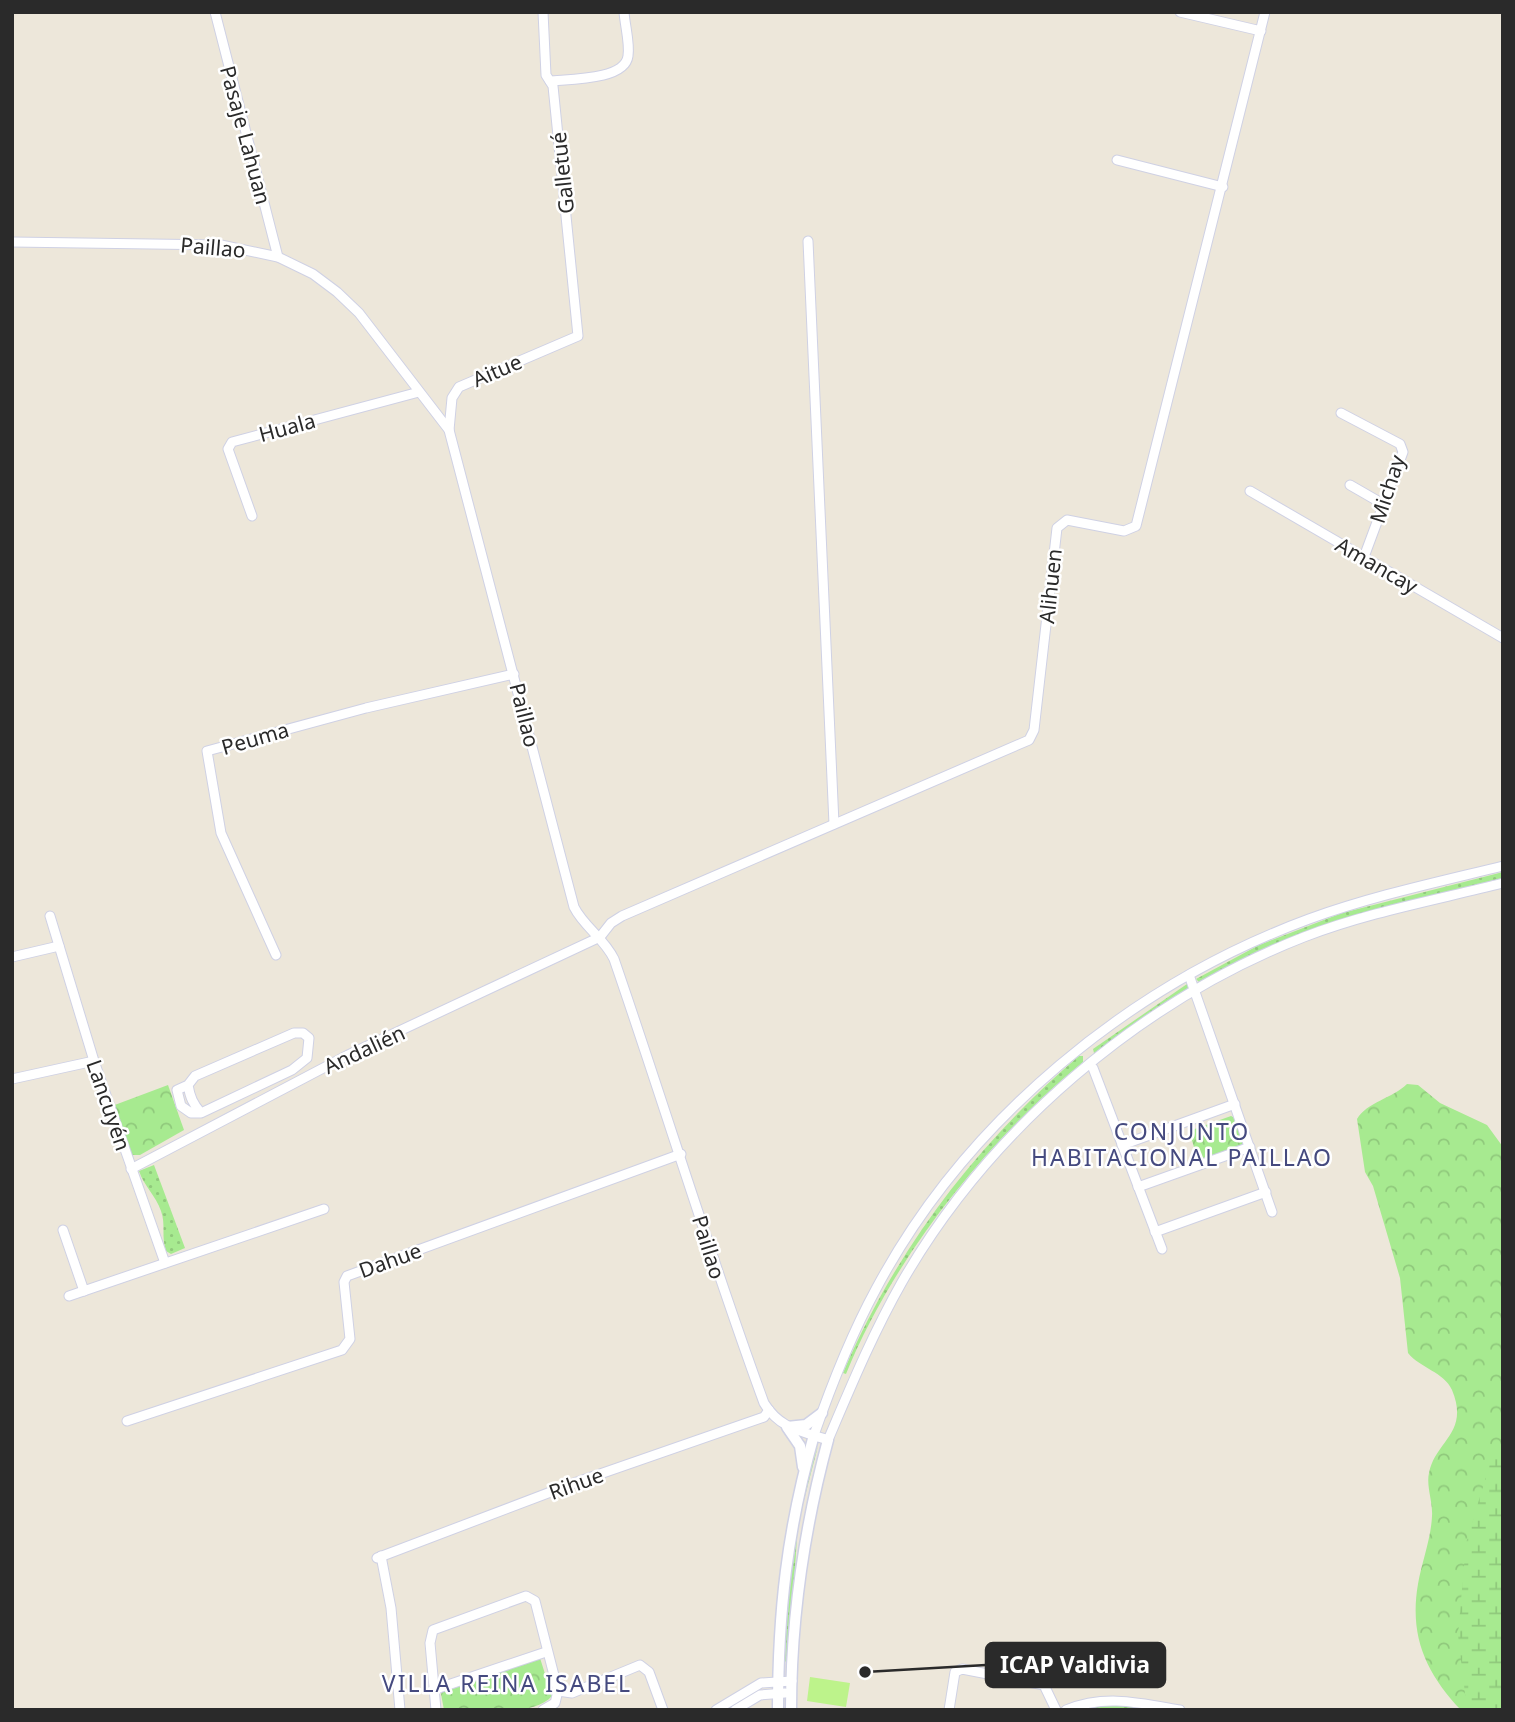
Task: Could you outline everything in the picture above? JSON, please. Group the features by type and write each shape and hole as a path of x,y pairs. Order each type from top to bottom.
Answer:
{"street":[{"name":"Pasaje Lahuan","path":"215,12 278,257"},
{"name":"Galletué","path":"543,12 546,75 550,81 561,149 578,336"},
{"path":"550,81 614,74 624,68 628,56 624,12"},
{"path":"1180,12 1261,31"},
{"name":"Alihuen","path":"600,937 611,923 622,916 1031,737 1057,528 1067,520 1124,531 1136,526 1265,12"},
{"path":"1117,160 1223,187"},
{"path":"808,241 834,824"},
{"name":"Paillao","path":"12,242 221,245 278,257 313,275 348,302 449,429 574,907 584,923 600,937 614,960 681,1154 725,1296 769,1410 787,1427 828,1440"},
{"name":"Aitue","path":"449,429 452,398 458,387 578,336"},
{"name":"Huala","path":"252,516 228,449 232,442 419,391"},
{"name":"Michay","path":"1340,413 1400,444 1403,452 1364,556"},
{"path":"1350,485 1383,504"},
{"name":"Amancay","path":"1250,491 1503,638"},
{"name":"Peuma","path":"276,955 221,832 207,751 377,705 514,674"},
{"path":"778,1710 784,1570 803,1474 822,1413 876,1290 929,1208 1001,1121 1081,1048 1131,1011 1189,975 1278,931 1339,908 1503,866"},
{"path":"791,1710 799,1569 811,1502 828,1440 866,1350 903,1281 938,1227 975,1178 1019,1130 1092,1065 1195,992 1250,960 1323,930 1390,909 1503,883"},
{"name":"Lancuyén","path":"50,916 93,1061 164,1263"},
{"name":"Andalién","path":"131,1168 318,1070 600,937"},
{"path":"12,957 59,946"},
{"path":"1189,975 1272,1212"},
{"path":"309,1052 307,1058 292,1070 201,1113 191,1113 181,1106 177,1090 188,1085 195,1076 294,1033 303,1033 309,1038 309,1052 318,1070"},
{"path":"1081,1048 1092,1065 1162,1250"},
{"path":"12,1079 93,1061"},
{"path":"1122,1145 1235,1104"},
{"path":"1138,1187 1250,1147"},
{"name":"Dahue","path":"127,1421 342,1350 350,1339 344,1282 355,1272 681,1154"},
{"path":"1155,1233 1266,1192"},
{"path":"69,1296 324,1209"},
{"path":"63,1230 84,1291"},
{"name":"Rihue","path":"400,1710 391,1608 379,1557 577,1482 764,1417 769,1410"},
{"path":"803,1474 800,1446 787,1427 806,1425 822,1413"},
{"path":"436,1710 430,1643 435,1627 523,1596 535,1601 558,1691 555,1703 543,1710"},
{"path":"433,1690 546,1652"},
{"path":"558,1691 572,1693 640,1665 649,1672 663,1710"},
{"path":"949,1710 955,1672 962,1669 1044,1685 1056,1710"},
{"path":"735,1710 792,1681"},
{"path":"716,1710 761,1683 791,1694"},
{"path":"1066,1710 1084,1703 1112,1699 1180,1710"}],"green space":[{"path":"1503,872 1503,878 1424,898 1309,933 1272,947 1199,982 1196,979 1259,945 1342,913"},
{"path":"1187,984 1191,989 1094,1053 1093,1049"},
{"path":"1079,1056 1083,1056 1083,1062 1012,1127 946,1204 889,1287 846,1374 843,1373 888,1284 942,1201 1006,1125"},
{"path":"1407,1084 1418,1085 1440,1103 1487,1125 1503,1147 1503,1710 1461,1710 1438,1682 1418,1637 1418,1584 1432,1516 1429,1473 1432,1462 1454,1427 1456,1405 1448,1384 1408,1353 1400,1278 1373,1186 1365,1172 1357,1119 1367,1108"},
{"path":"168,1085 184,1130 140,1155 132,1155 112,1106"},
{"path":"1231,1116 1237,1119 1245,1144 1198,1160 1189,1131"},
{"path":"154,1165 185,1248 171,1254 166,1251 161,1211 139,1171"},
{"path":"818,1446 798,1523 789,1658 785,1662 787,1578 806,1482"},
{"path":"1503,1452 1503,1710 1467,1710 1458,1635 1466,1543 1492,1457"},
{"path":"540,1658 552,1696 543,1703 517,1710 444,1710 441,1694 444,1689"},
{"path":"810,1677 850,1683 846,1707 807,1701"},
{"path":"1115,1703 1154,1710 1076,1710"}],"place":[{"name":"ICAP Valdivia","path":"865,1672"}],"district":[{"name":"CONJUNTO HABITACIONAL PAILLAO","path":"1182,1144"},
{"name":"VILLA REINA ISABEL","path":"507,1683"}]}
